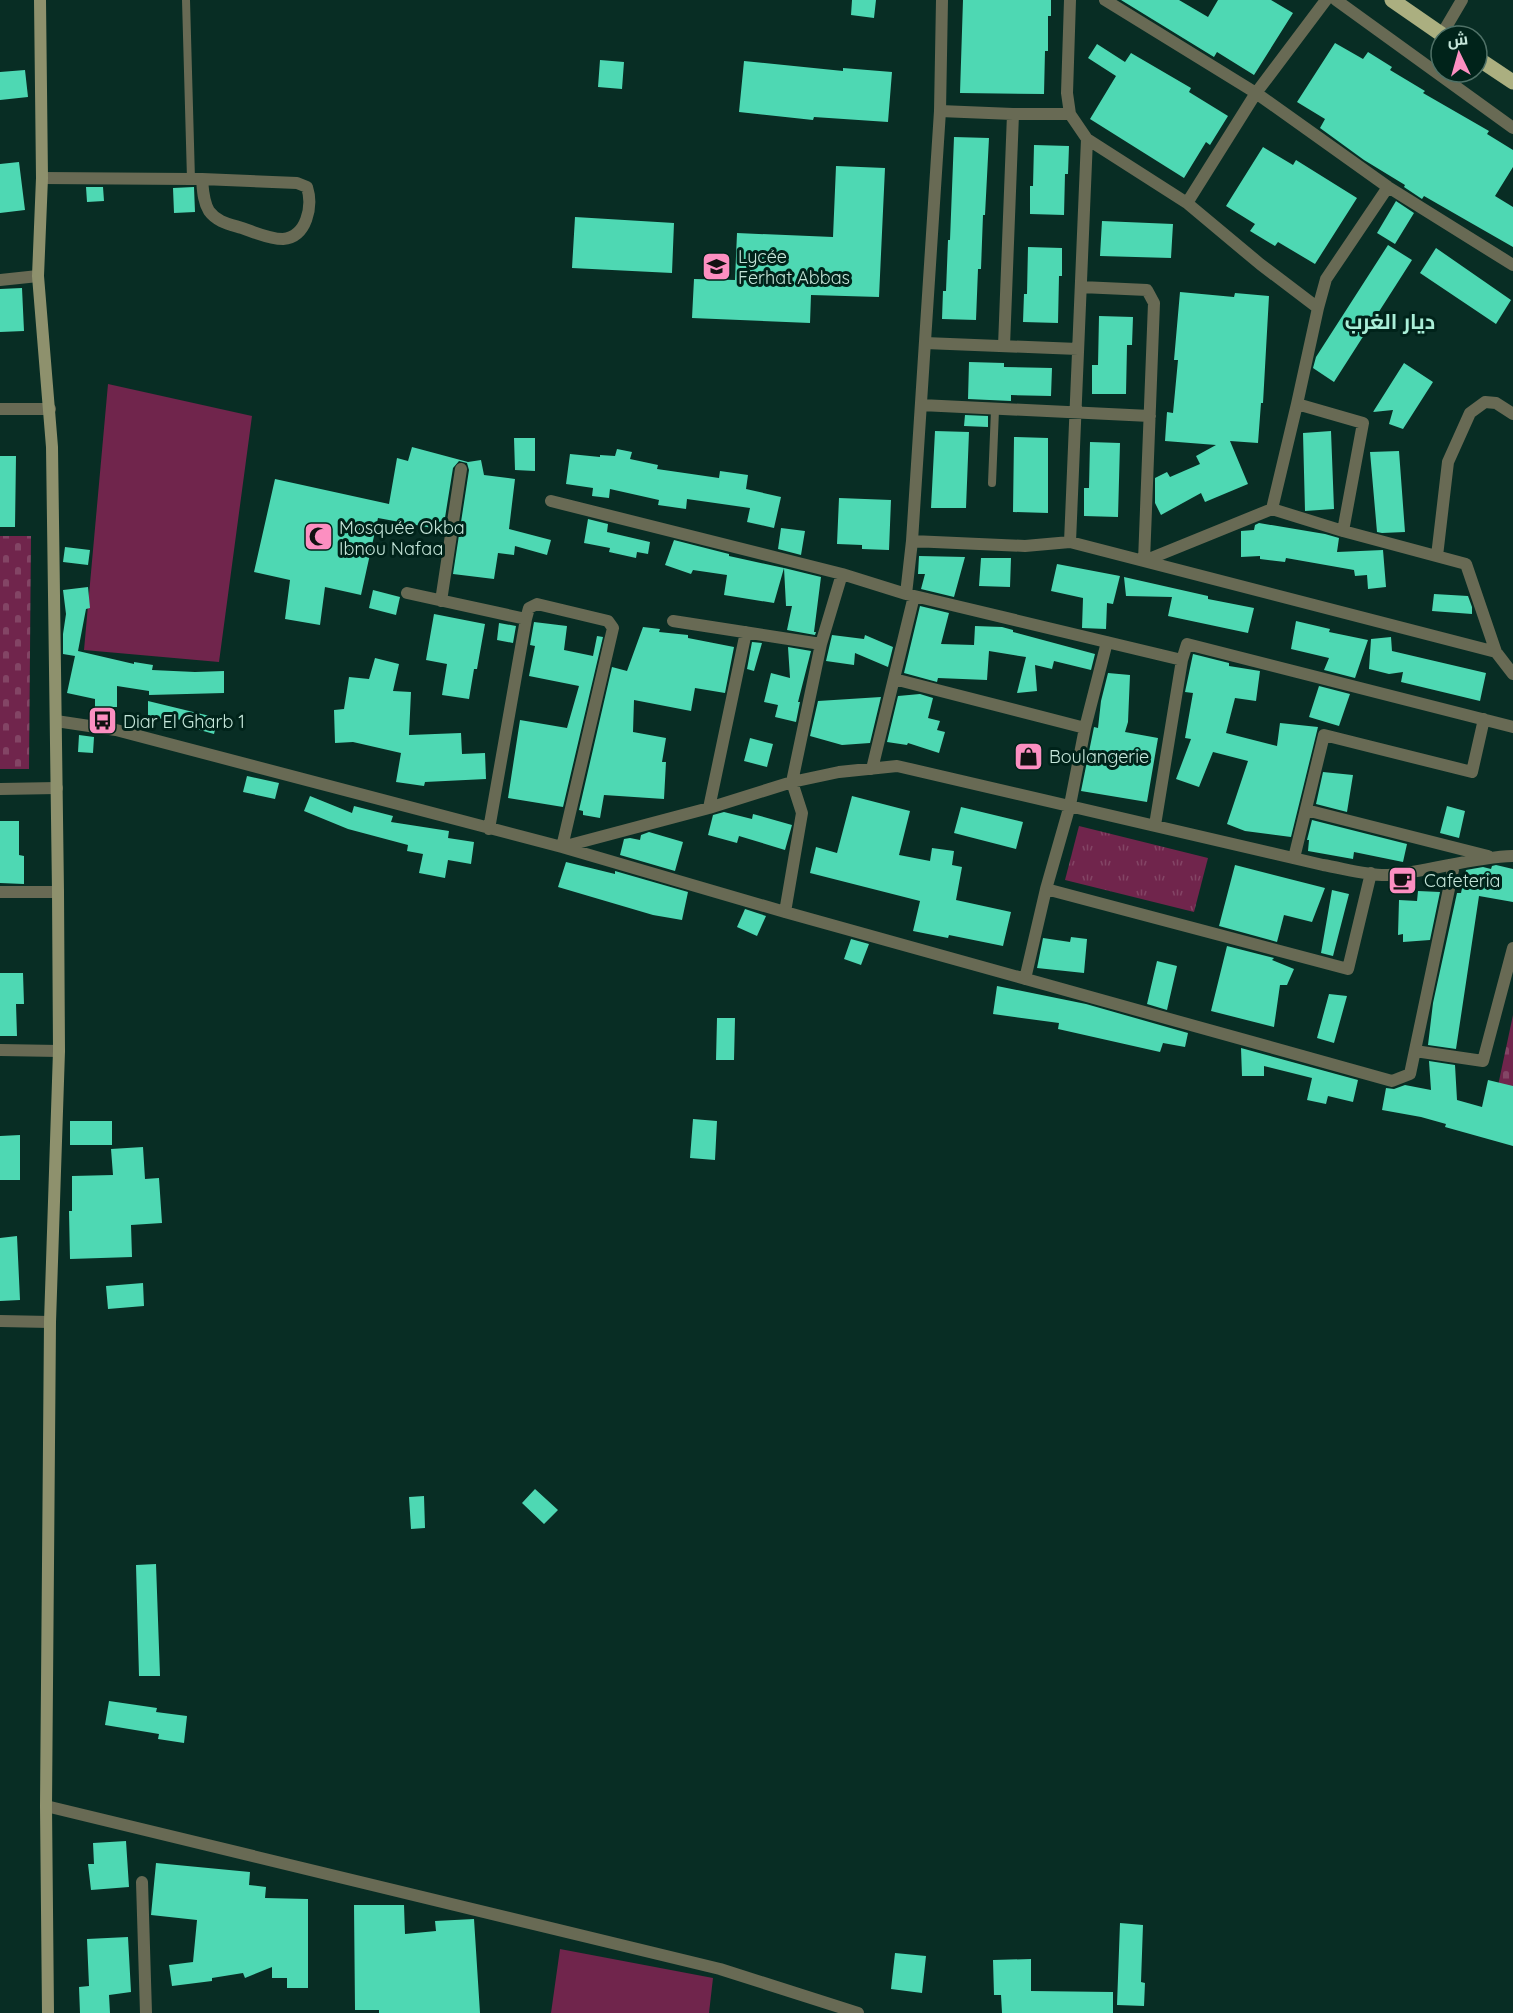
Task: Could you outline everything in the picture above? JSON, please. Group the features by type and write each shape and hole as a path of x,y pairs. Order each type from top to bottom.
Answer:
{"main road":[{"path":"40,0 42,178 38,276 50,408 59,1051 50,1322 46,1806 48,2013"},
{"path":"1392,0 1429,25"},
{"path":"1489,66 1513,82"}],"street":[{"path":"872,769 894,679 910,595 940,111 942,0"},
{"path":"1070,0 1067,93 1070,114 1088,139 1187,203 1260,264 1318,308"},
{"path":"1105,0 1256,93 1388,187 1513,265"},
{"path":"1187,203 1256,93 1326,0"},
{"path":"1336,0 1513,128"},
{"path":"1449,24 1462,0"},
{"path":"940,111 1070,114"},
{"path":"1004,346 1013,114"},
{"path":"1070,542 1088,139"},
{"path":"42,178 197,179 297,183 308,187 310,209 304,225 294,235 283,239 267,236 219,221 209,211 197,179"},
{"path":"1272,508 1326,279 1388,187"},
{"path":"0,280 38,276"},
{"path":"1081,287 1147,290 1154,303 1144,561"},
{"path":"925,343 1078,349"},
{"path":"1437,556 1448,462 1470,413 1485,402 1496,403 1513,414"},
{"path":"1298,404 1363,423 1343,531"},
{"path":"921,405 1150,416"},
{"path":"0,409 50,408"},
{"path":"441,601 461,469"},
{"path":"551,501 842,574 910,595 1182,660"},
{"path":"1144,561 1272,508 1343,531 1466,564 1496,652 1513,674"},
{"path":"912,541 1025,546 1070,542 1496,652"},
{"path":"785,912 802,813 792,783 821,644 842,574"},
{"path":"407,593 526,620"},
{"path":"489,829 529,608 537,604 608,621 614,628 562,847"},
{"path":"673,621 821,644"},
{"path":"709,808 746,632"},
{"path":"1025,979 1046,889 1070,805 1085,728 1107,642"},
{"path":"1155,825 1182,660 1187,644 1513,727"},
{"path":"894,679 1085,728"},
{"path":"1294,858 1324,735 1472,772 1484,719"},
{"path":"56,721 116,730 562,847 785,912 1392,1081 1410,1074 1454,865"},
{"path":"562,847 839,771 897,766 1323,865 1371,873 1385,875 1492,857 1513,856"},
{"path":"0,789 57,788"},
{"path":"1306,810 1492,857"},
{"path":"1046,889 1348,969 1371,873"},
{"path":"0,892 58,892"},
{"path":"1415,1051 1483,1062 1513,948"},
{"path":"0,1050 59,1051"},
{"path":"0,1321 50,1322"},
{"path":"46,1806 720,1969 858,2013"},
{"path":"142,1882 146,2013"}],"lane":[{"path":"186,0 197,179"},
{"path":"992,483 995,410"}],"green space":[{"path":"108,384 252,416 219,662 84,650"},
{"path":"0,536 31,536 29,769 0,769"},
{"path":"1079,826 1208,858 1194,912 1065,880"},
{"path":"1513,1015 1513,1136 1489,1128"},
{"path":"560,1949 713,1978 709,2013 551,2013"}],"building":[{"path":"852,0 876,0 874,18 851,15"},
{"path":"963,0 1051,0 1051,16 1048,16 1048,51 1045,51 1044,94 960,93"},
{"path":"1121,0 1179,0 1208,17 1218,0 1271,0 1293,13 1254,75 1217,52 1214,57"},
{"path":"1335,43 1363,59 1368,52 1392,67 1390,70 1425,91 1423,93 1489,131 1487,134 1513,150 1513,167 1495,196 1513,207 1513,247 1424,196 1422,199 1404,187 1405,185 1364,160 1320,128 1325,119 1297,102"},
{"path":"1097,44 1125,62 1131,53 1191,88 1189,92 1228,116 1210,145 1206,142 1184,178 1090,119 1116,76 1088,58"},
{"path":"600,60 624,62 622,89 598,87"},
{"path":"744,61 843,71 843,68 892,72 888,122 814,117 813,120 739,112"},
{"path":"25,70 28,97 0,100 0,72"},
{"path":"954,137 989,138 976,320 942,319 943,291 946,291 948,240 950,240"},
{"path":"1034,145 1069,146 1068,174 1065,174 1064,215 1030,214"},
{"path":"1263,147 1293,165 1296,160 1357,198 1315,264 1278,242 1275,246 1250,231 1255,224 1226,206"},
{"path":"19,162 25,210 0,213 0,164"},
{"path":"836,166 885,168 879,297 811,295 810,323 692,318 694,279 735,280 737,233 833,237"},
{"path":"86,187 103,187 104,201 87,202"},
{"path":"194,187 195,212 174,213 173,188"},
{"path":"1396,201 1414,213 1395,244 1377,233"},
{"path":"575,217 674,223 672,273 572,268"},
{"path":"1102,221 1173,224 1171,258 1100,256"},
{"path":"1388,245 1412,260 1334,382 1313,368 1316,357"},
{"path":"1028,247 1062,248 1058,323 1023,322 1024,294 1027,294"},
{"path":"1436,248 1511,300 1496,324 1420,273"},
{"path":"22,288 24,331 0,332 0,289"},
{"path":"1180,292 1234,297 1235,293 1269,296 1263,403 1261,403 1258,443 1230,441 1248,484 1205,502 1201,493 1161,515 1155,503 1155,478 1167,472 1170,477 1200,464 1196,456 1216,445 1165,441 1167,412 1173,413 1178,360 1174,360"},
{"path":"1099,316 1133,317 1132,345 1127,345 1126,394 1092,394 1092,365 1098,365"},
{"path":"969,362 1004,363 1004,367 1052,368 1051,396 1011,395 1011,401 968,399"},
{"path":"1404,363 1433,382 1403,429 1389,424 1393,410 1373,412"},
{"path":"965,415 988,416 988,427 964,426"},
{"path":"935,431 969,432 966,508 931,508"},
{"path":"1331,431 1334,509 1305,511 1303,433"},
{"path":"1014,437 1048,438 1048,513 1013,512"},
{"path":"514,438 535,438 535,471 515,470"},
{"path":"1090,442 1120,443 1118,517 1084,516 1084,488 1089,488"},
{"path":"412,447 468,462 481,460 484,475 515,479 509,529 551,540 547,555 515,546 514,555 498,553 494,579 453,574 469,470 467,463 459,461 453,468 443,530 378,518 361,595 325,587 320,625 285,619 290,580 254,572 275,479 389,504 397,458 408,461"},
{"path":"617,449 632,452 630,459 658,465 657,469 719,478 720,471 748,475 746,489 781,497 774,528 747,522 750,508 687,499 686,509 658,505 659,500 610,489 609,498 592,496 593,488 566,484 570,454 615,456"},
{"path":"1399,451 1405,532 1377,532 1370,452"},
{"path":"0,456 16,456 15,527 0,527"},
{"path":"839,498 891,500 889,550 862,549 862,545 837,544"},
{"path":"588,519 608,524 607,532 650,542 648,554 637,552 636,558 609,552 610,548 584,543"},
{"path":"1259,523 1339,538 1337,552 1383,550 1386,587 1368,589 1367,575 1355,576 1354,570 1286,558 1285,562 1260,559 1260,556 1241,557 1241,531 1254,530 1255,525"},
{"path":"781,528 805,531 801,555 778,549"},
{"path":"674,540 729,554 729,556 784,568 774,603 724,595 727,575 693,570 691,574 665,565"},
{"path":"65,547 90,550 88,565 63,562"},
{"path":"919,556 965,557 954,597 921,589 925,574 918,574"},
{"path":"981,558 1011,558 1010,587 979,586"},
{"path":"1057,564 1120,576 1113,604 1107,603 1106,629 1082,628 1083,598 1051,591"},
{"path":"784,568 821,577 815,635 787,630 792,606 786,606"},
{"path":"1124,577 1208,596 1208,599 1254,608 1248,633 1168,616 1172,597 1126,596"},
{"path":"88,587 90,608 86,609 78,651 134,664 134,662 153,665 152,670 224,671 224,693 149,695 149,691 117,686 117,707 95,707 95,699 67,693 75,656 63,654 66,614 63,590"},
{"path":"373,590 400,597 396,615 369,608"},
{"path":"1434,594 1468,596 1472,614 1432,611"},
{"path":"920,606 949,613 941,644 974,645 975,626 1002,627 1095,654 1091,670 1054,661 1052,669 1035,665 1037,691 1017,693 1026,657 989,651 987,680 938,678 937,682 904,673"},
{"path":"434,614 485,624 469,699 442,695 447,664 426,660"},
{"path":"1296,621 1330,629 1329,632 1368,640 1355,678 1324,670 1329,658 1291,649"},
{"path":"534,622 567,626 564,650 593,656 597,636 603,637 563,807 508,798 520,720 567,728 579,686 529,676 535,646 530,645"},
{"path":"499,623 516,626 513,643 497,640"},
{"path":"643,627 660,629 659,632 688,635 688,638 734,647 725,693 695,688 691,711 634,700 633,732 666,738 662,762 666,762 664,799 604,795 600,818 583,815 583,811 579,810 612,667 627,671"},
{"path":"832,635 864,639 865,635 893,647 888,667 855,653 854,665 826,661"},
{"path":"1391,637 1392,651 1486,673 1480,701 1401,682 1403,672 1389,674 1369,669 1371,639"},
{"path":"752,642 762,643 754,671 747,669"},
{"path":"788,647 811,651 798,702 800,702 796,722 775,717 778,705 764,702 771,673 790,678"},
{"path":"1193,654 1229,663 1229,666 1260,671 1256,701 1235,698 1226,733 1277,746 1280,723 1318,727 1291,837 1245,831 1227,824 1248,761 1213,752 1199,787 1176,779 1191,739 1185,738 1193,693 1185,692"},
{"path":"375,658 399,664 393,691 411,692 409,735 461,733 462,754 485,753 486,779 425,782 424,786 396,782 401,753 353,742 335,743 334,710 344,709 349,677 369,679"},
{"path":"1108,673 1130,675 1128,722 1125,732 1158,738 1147,802 1081,791 1094,727 1098,728 1101,701"},
{"path":"1319,686 1350,694 1339,726 1309,717"},
{"path":"920,694 933,698 928,718 940,721 937,730 945,732 939,753 908,743 907,745 887,742 898,696"},
{"path":"881,697 870,743 842,745 810,736 818,701"},
{"path":"148,701 218,718 214,734 186,726 188,720 148,718"},
{"path":"79,735 94,737 93,753 78,752"},
{"path":"750,738 773,744 767,767 744,761"},
{"path":"1323,772 1353,775 1347,812 1316,804"},
{"path":"247,776 279,783 275,799 243,792"},
{"path":"310,796 352,813 354,806 393,816 391,822 449,831 448,838 474,842 471,864 448,860 445,878 419,873 423,854 407,851 408,845 348,829 304,811"},
{"path":"852,796 910,811 899,855 930,861 932,848 954,851 952,865 962,867 956,900 1011,912 1003,946 949,935 948,938 913,931 920,901 810,873 816,847 837,853"},
{"path":"1447,806 1465,811 1459,838 1440,833"},
{"path":"961,807 1023,822 1016,849 954,833"},
{"path":"724,812 752,819 753,814 792,825 785,850 739,836 737,843 708,835 713,815"},
{"path":"1312,820 1407,844 1403,862 1354,852 1353,859 1308,851 1309,840 1307,840"},
{"path":"0,821 19,821 19,855 24,856 24,884 0,883"},
{"path":"649,832 683,842 675,871 620,855 624,839 640,840 641,835"},
{"path":"566,862 615,874 615,871 688,892 682,920 653,915 558,887"},
{"path":"1235,865 1325,888 1312,922 1284,915 1277,942 1219,926"},
{"path":"1496,865 1513,869 1513,902 1479,896 1456,1049 1428,1045 1433,1003 1457,893 1461,893 1466,870 1483,867 1491,869"},
{"path":"1332,890 1349,894 1333,956 1321,953"},
{"path":"1418,891 1440,892 1430,940 1403,942 1403,934 1398,935 1399,900 1417,901"},
{"path":"745,909 766,916 757,936 737,927"},
{"path":"1071,937 1087,939 1084,973 1037,968 1043,938 1070,942"},
{"path":"851,939 869,944 861,965 844,959"},
{"path":"1227,946 1274,958 1272,960 1294,969 1287,985 1280,985 1274,1027 1211,1011"},
{"path":"1157,961 1177,966 1167,1010 1147,1004"},
{"path":"0,973 23,973 24,1004 16,1004 17,1036 0,1036"},
{"path":"997,986 1086,1004 1188,1033 1185,1047 1163,1043 1160,1052 1058,1029 1059,1023 993,1014"},
{"path":"1329,994 1347,996 1334,1043 1317,1038"},
{"path":"717,1018 735,1018 734,1060 716,1060"},
{"path":"1241,1048 1358,1080 1353,1102 1328,1096 1326,1104 1307,1100 1312,1078 1264,1066 1264,1076 1242,1076"},
{"path":"1429,1061 1455,1065 1457,1100 1482,1107 1488,1080 1513,1086 1513,1146 1445,1127 1446,1124 1421,1117 1382,1110 1386,1088 1394,1089 1405,1085 1431,1090"},
{"path":"693,1119 717,1121 715,1160 690,1158"},
{"path":"70,1121 112,1121 112,1145 70,1145"},
{"path":"20,1135 20,1180 0,1180 0,1136"},
{"path":"143,1147 145,1179 159,1178 162,1223 131,1225 132,1257 70,1259 69,1211 72,1211 72,1176 113,1175 111,1149"},
{"path":"17,1236 20,1300 0,1301 0,1238"},
{"path":"143,1283 144,1306 108,1309 106,1286"},
{"path":"535,1489 558,1510 544,1524 522,1503"},
{"path":"424,1496 425,1528 411,1529 409,1497"},
{"path":"156,1564 160,1676 139,1676 136,1565"},
{"path":"109,1701 157,1708 156,1712 187,1716 184,1743 158,1739 159,1734 105,1725"},
{"path":"126,1841 129,1887 91,1890 88,1864 94,1864 93,1843"},
{"path":"156,1863 250,1872 249,1885 266,1887 265,1898 308,1899 308,1988 287,1988 287,1978 272,1978 272,1967 245,1978 243,1973 212,1978 212,1981 172,1986 169,1965 193,1962 197,1920 151,1915"},
{"path":"354,1905 404,1905 405,1934 436,1931 435,1921 474,1919 480,2013 379,2013 379,2010 355,2010"},
{"path":"1120,1923 1143,1925 1141,1982 1145,1983 1144,2006 1117,2005"},
{"path":"128,1937 131,1992 109,1995 110,2013 80,2013 79,1987 89,1986 87,1939"},
{"path":"895,1953 926,1956 922,1993 891,1989"},
{"path":"1031,1959 1031,1991 1113,1992 1113,2013 1002,2013 1001,1995 994,1995 993,1960"}],"place":[{"name":"Lycée Ferhat Abbas","path":"717,266"},
{"name":"Mosquée Okba Ibnou Nafaa","path":"318,537"},
{"name":"Diar El Gharb 1","path":"102,721"},
{"name":"Boulangerie","path":"1028,756"},
{"name":"Cafeteria","path":"1403,880"}],"district":[{"name":"ديار الغرب","path":"1390,321"}]}
